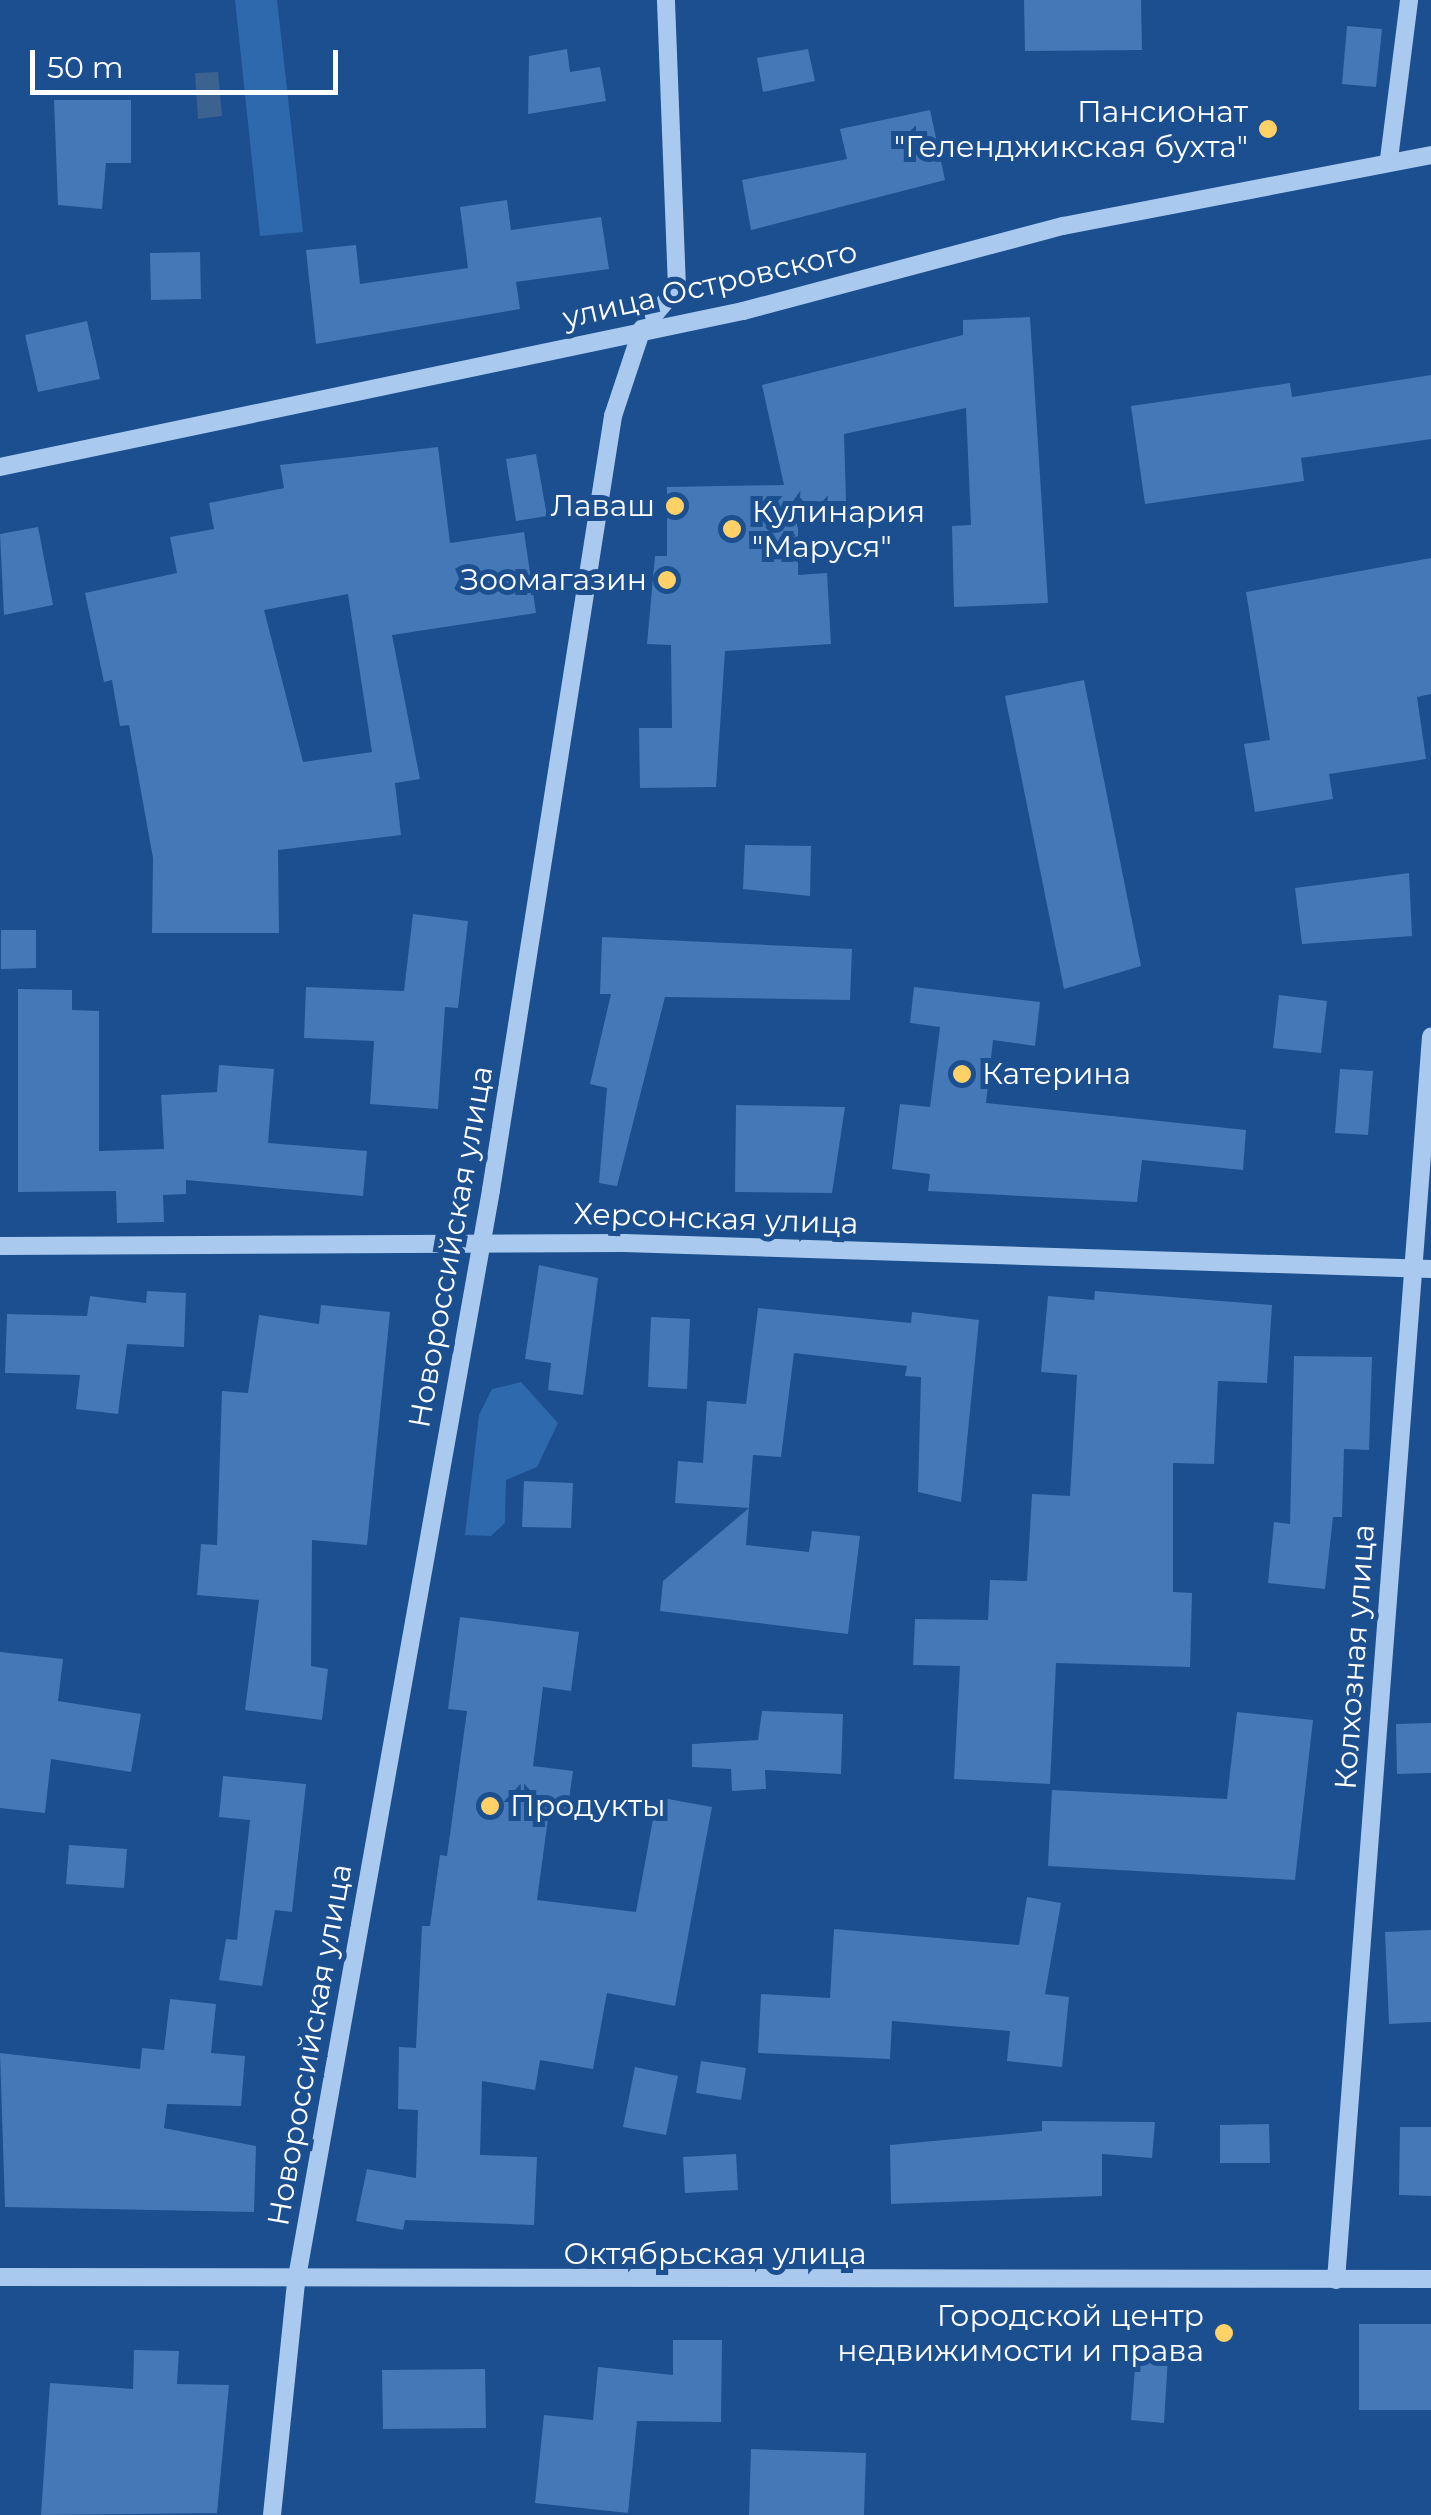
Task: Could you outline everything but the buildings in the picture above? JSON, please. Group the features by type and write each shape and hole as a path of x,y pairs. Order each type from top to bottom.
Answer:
{"street":[{"name":"Новороссийская улица","path":"272,2515 296,2283 480,1242 613,416 642,329 677,288 666,0"},
{"path":"1389,159 1409,0"},
{"name":"улица Островского","path":"0,467 642,329 1063,226 1389,159 1431,155"},
{"name":"Колхозная улица","path":"1336,2280 1422,1269 1431,1038"},
{"name":"Херсонская улица","path":"0,1246 480,1242 1422,1269"},
{"name":"Октябрьская улица","path":"0,2277 296,2283 1431,2280"}],"shaded area":[{"path":"235,0 277,0 303,232 260,236"},
{"path":"218,72 222,116 198,119 195,73"},
{"path":"521,1382 558,1423 537,1467 506,1480 505,1523 491,1536 465,1535 479,1415 492,1389"}],"place":[{"name":"Пансионат \"Геленджикская бухта\"","path":"1268,129"},
{"name":"Лаваш","path":"675,506"},
{"name":"Кулинария \"Маруся\"","path":"732,529"},
{"name":"Зоомагазин","path":"667,580"},
{"name":"Катерина","path":"962,1074"},
{"name":"Продукты","path":"490,1806"},
{"name":"Городской центр недвижимости и права","path":"1224,2333"}]}
